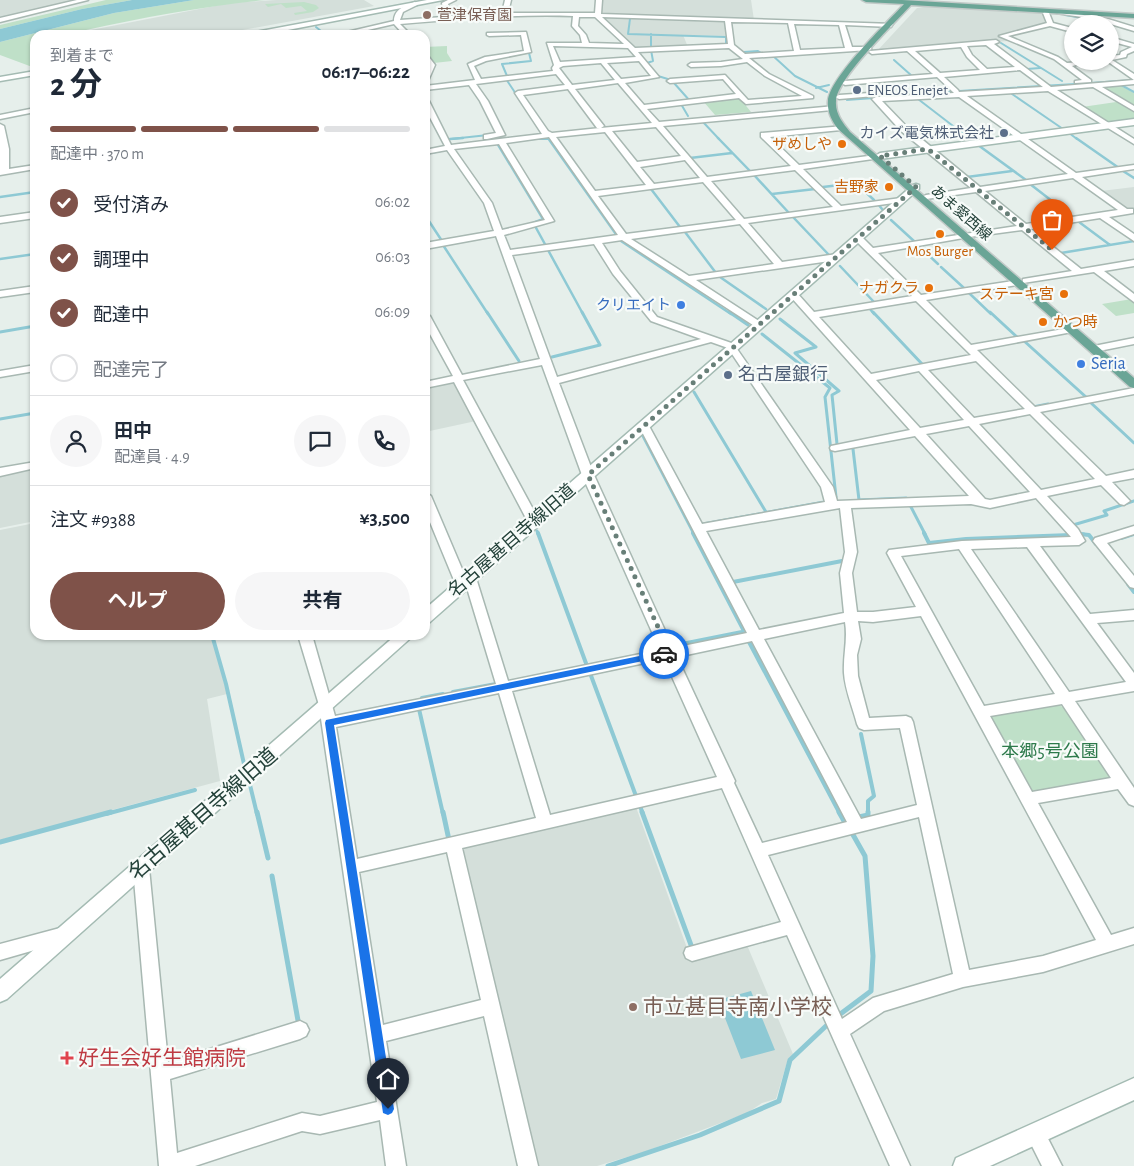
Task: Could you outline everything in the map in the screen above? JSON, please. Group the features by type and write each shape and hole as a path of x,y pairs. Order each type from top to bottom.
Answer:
{"main road":[{"path":"866,0 915,1 1045,12 1134,16"},
{"path":"835,103 845,83 891,25 915,1"},
{"path":"835,103 832,92 839,81 871,50 915,1"},
{"name":"あま愛西線","path":"835,103 834,117 841,128 877,156 1098,348 1134,384"},
{"name":"あま愛西線","path":"835,103 848,126 877,156"},
{"name":"あま愛西線","path":"914,189 926,197 968,236"},
{"name":"あま愛西線","path":"1022,282 1072,330 1134,375"}],"street":[{"path":"0,19 85,0"},
{"path":"277,30 439,0"},
{"path":"447,18 445,4 453,0"},
{"path":"505,15 508,0"},
{"path":"598,17 599,0"},
{"path":"383,10 398,12 415,4"},
{"path":"396,22 398,12"},
{"path":"1050,24 1045,12 1070,15"},
{"path":"360,30 396,22 505,15 891,25"},
{"path":"576,16 575,26 588,44 589,62"},
{"path":"598,17 631,48 656,77"},
{"path":"728,20 731,46 744,58 766,75 818,101 835,103 852,100 1094,85 1134,80"},
{"path":"396,22 403,30"},
{"path":"791,22 797,52"},
{"path":"842,24 849,49"},
{"path":"1064,28 1050,24 1002,36 1011,41 1035,48 1064,62"},
{"path":"1119,26 1134,30"},
{"path":"430,150 448,144 501,135 475,81 470,65 486,59 528,52 524,33 489,34"},
{"path":"652,187 570,87 558,69 549,44 588,44 631,48 691,48 716,55 744,58 797,52 849,49 908,49 1011,41"},
{"path":"988,43 1048,87 1134,142"},
{"path":"1119,44 1133,50"},
{"path":"963,45 969,56 985,71"},
{"path":"692,65 716,55 731,46"},
{"path":"691,48 692,65 697,78"},
{"path":"908,49 959,93 1076,176 1130,211"},
{"path":"1119,57 1124,56 1123,53 1133,50"},
{"path":"430,87 558,69 561,64 640,59"},
{"path":"602,61 780,266"},
{"path":"1119,65 1134,80"},
{"path":"1124,68 1134,67"},
{"path":"845,83 1022,68"},
{"path":"1048,87 1089,81 1075,70"},
{"path":"1,79 30,74"},
{"path":"758,326 624,238 594,194 518,93 656,77 670,81 724,77 746,102 812,98"},
{"path":"670,81 676,88"},
{"path":"1094,85 1134,109"},
{"path":"430,146 502,141 547,133 654,121 959,93"},
{"path":"682,95 688,102"},
{"path":"642,107 742,96"},
{"path":"876,99 894,120 1080,273"},
{"path":"0,117 30,111"},
{"path":"430,120 488,203 588,475 841,1030 900,1166"},
{"path":"594,194 1134,122"},
{"path":"0,126 5,149 2,173 30,168"},
{"path":"839,208 764,135 841,128"},
{"path":"430,245 500,233 550,221 502,141"},
{"path":"635,165 686,158"},
{"path":"926,197 1134,167"},
{"name":"名古屋甚目寺線旧道","path":"430,613 914,189"},
{"path":"507,254 901,200"},
{"path":"872,251 1130,211"},
{"path":"0,220 30,216"},
{"path":"1103,216 1134,238"},
{"path":"0,226 30,222"},
{"path":"858,238 1124,501"},
{"path":"597,242 616,272 654,319 733,348 838,504 851,552 846,573 854,639 850,656 851,676 864,724 906,722 963,980"},
{"path":"687,279 836,257"},
{"path":"812,315 1134,264"},
{"path":"1097,270 1134,299"},
{"path":"0,294 30,290"},
{"path":"794,295 980,500"},
{"path":"430,325 534,522"},
{"path":"970,348 1072,330"},
{"path":"554,381 711,339"},
{"path":"1098,348 1134,341"},
{"path":"868,378 979,358"},
{"path":"430,384 546,361"},
{"path":"921,368 1074,532 1079,541 962,545 893,553 982,712 1107,944"},
{"path":"0,374 30,369"},
{"path":"835,448 1134,391"},
{"path":"644,426 856,826"},
{"path":"0,472 30,466"},
{"path":"698,529 838,504 980,500 990,504 1134,474"},
{"path":"430,506 466,581 504,687 545,822"},
{"path":"1134,530 1099,541 1134,584"},
{"path":"982,712 1134,684 1030,542"},
{"path":"962,545 1134,800"},
{"path":"328,714 504,687 851,616 873,617 925,611"},
{"path":"1087,619 1134,615"},
{"path":"306,640 328,714 396,1166"},
{"name":"名古屋甚目寺線旧道","path":"0,992 141,868 328,714 401,640"},
{"path":"351,868 728,781"},
{"path":"1028,799 1122,782"},
{"path":"759,851 926,809"},
{"path":"453,844 528,1166"},
{"path":"141,868 169,1166 302,1122 320,1125 388,1109"},
{"path":"692,953 793,926"},
{"path":"0,952 67,934"},
{"path":"841,1030 879,1004 963,980 1043,964 1134,936"},
{"path":"376,1035 490,1006"},
{"path":"160,1073 300,1030"},
{"path":"964,1166 1134,1089"},
{"path":"1035,1134 1052,1166"}],"shaded area":[{"path":"0,0 82,0 0,17"},
{"path":"276,0 364,0 374,6 242,30 91,30 230,3"},
{"path":"601,0 751,0 754,20 600,15"},
{"path":"930,6 1043,12 1049,23 1000,36 1008,41 877,51 917,8"},
{"path":"602,18 630,19 628,34 631,19 726,21 727,36 683,35 688,47 652,48 651,34 651,48 635,49"},
{"path":"1134,187 1134,209 1127,210 1101,191"},
{"path":"456,381 476,421 430,431 430,386"},
{"path":"30,468 30,522 0,528 0,474"},
{"path":"30,524 30,640 212,640 227,694 207,699 220,781 0,840 0,530"},
{"name":"市立甚目寺南小学校","path":"636,807 691,959 747,945 793,1054 788,1059 776,1099 762,1103 747,1113 644,1152 597,1166 531,1166 459,848"}],"green space":[{"path":"106,0 132,0 82,9 0,29 0,25"},
{"path":"194,0 265,0 198,9 86,30 47,30 114,13"},
{"path":"304,2 316,5 319,8 313,12 295,15 294,13 307,11 301,6 286,8 281,4 268,7 265,4"},
{"path":"30,34 30,66 0,55 0,42"},
{"path":"447,46 447,53 452,61 434,63 430,57 430,47"},
{"path":"1119,85 1134,93 1134,120 1107,123 1082,107 1123,101 1099,87"},
{"path":"739,97 751,112 715,115 703,101"},
{"path":"1132,299 1134,301 1134,313 1116,316 1102,304"},
{"name":"本郷5号公園","path":"1056,704 1063,707 1112,780 1032,794 989,719 992,715"}],"water":[{"path":"132,0 194,0 114,13 47,30 30,30 30,34 0,42 0,29 82,9"},
{"path":"1134,79 1134,81 846,101 847,98 883,95"},
{"path":"751,991 775,1050 741,1059 718,1000"}],"waterway":[{"path":"630,19 628,34 651,35"},
{"path":"316,27 320,30"},
{"path":"651,35 726,37 726,45"},
{"path":"651,35 651,48"},
{"path":"1001,43 1062,81"},
{"path":"649,66 647,63 653,61 651,50"},
{"path":"744,52 758,51 763,54"},
{"path":"504,77 507,76 502,64 531,61 529,53"},
{"path":"772,55 795,76 818,88"},
{"path":"894,60 912,76"},
{"path":"1027,69 1040,68"},
{"path":"655,73 658,76 671,80"},
{"path":"506,79 538,127"},
{"path":"445,84 476,80"},
{"path":"674,83 690,101"},
{"path":"818,88 829,85"},
{"path":"1121,85 1134,92"},
{"path":"818,88 827,92"},
{"path":"1012,94 1063,129"},
{"path":"918,99 970,139"},
{"path":"685,104 681,104 688,116"},
{"path":"703,122 719,139"},
{"path":"1069,133 1077,139"},
{"path":"453,139 488,135"},
{"path":"453,139 463,138"},
{"path":"718,138 750,171"},
{"path":"969,138 973,141"},
{"path":"1076,138 1119,168"},
{"path":"531,139 549,139"},
{"path":"533,139 549,139"},
{"path":"549,139 618,237"},
{"path":"497,143 543,219 533,223"},
{"path":"978,145 1026,180"},
{"path":"430,153 440,151"},
{"path":"690,158 732,153"},
{"path":"967,177 1012,171"},
{"path":"1123,171 1134,178"},
{"path":"754,175 789,213"},
{"path":"823,187 856,183 874,200"},
{"path":"1030,184 1074,218"},
{"path":"651,189 680,227"},
{"path":"772,194 815,189"},
{"path":"0,197 30,193"},
{"path":"878,204 882,209"},
{"path":"793,217 829,255"},
{"path":"891,220 915,242"},
{"path":"1079,222 1110,245"},
{"path":"430,223 442,241"},
{"path":"535,226 546,246"},
{"path":"685,232 716,273"},
{"path":"621,241 731,314"},
{"path":"1110,245 1134,241"},
{"path":"443,245 488,314"},
{"path":"1061,253 1110,245"},
{"path":"920,247 938,264"},
{"path":"548,250 583,314"},
{"path":"0,259 30,255"},
{"path":"840,266 874,302"},
{"path":"941,267 964,288"},
{"path":"720,277 766,309"},
{"path":"969,293 991,314"},
{"path":"870,309 874,314"},
{"path":"487,312 519,361"},
{"path":"552,357 600,345 582,312"},
{"path":"729,312 748,325"},
{"path":"873,312 923,365"},
{"path":"990,312 1017,337"},
{"path":"780,319 816,347 795,353 839,391 832,395 837,444"},
{"path":"0,332 30,327"},
{"path":"762,334 830,388 825,397 836,497"},
{"path":"1023,340 1086,397"},
{"path":"694,392 766,512"},
{"path":"1090,402 1134,443"},
{"path":"1033,407 1048,404"},
{"path":"0,419 30,414"},
{"path":"643,436 694,534"},
{"path":"853,449 859,500 906,498"},
{"path":"1073,525 1107,515 1104,511 1134,501"},
{"path":"703,524 824,502"},
{"path":"911,507 925,534"},
{"path":"538,533 587,666"},
{"path":"693,533 744,631"},
{"path":"924,533 929,543 966,539 1071,535"},
{"path":"1084,534 1080,534 1089,535 1096,544"},
{"path":"1121,538 1134,534"},
{"path":"733,582 842,561"},
{"path":"1128,584 1134,592"},
{"path":"672,646 742,632"},
{"path":"213,640 226,684 244,764"},
{"path":"749,642 840,814"},
{"path":"590,673 636,796"},
{"path":"453,692 496,684"},
{"path":"422,698 443,694"},
{"path":"419,709 443,814"},
{"path":"859,817 868,815 868,801 874,796 861,734"},
{"path":"250,785 257,814"},
{"path":"106,814 195,790"},
{"path":"640,806 643,814"},
{"path":"0,842 111,812"},
{"path":"257,812 268,858"},
{"path":"443,812 449,840"},
{"path":"642,812 691,945"},
{"path":"839,812 844,821"},
{"path":"839,1015 871,991 873,956 865,856 852,833"},
{"path":"272,876 299,1026"},
{"path":"608,1166 700,1135 779,1101 790,1060 826,1026"}],"way so far":[{"path":"664,654 670,653 588,475 916,187 880,156 928,149 1052,250"}],"place":[{"name":"萱津保育園","path":"427,15"},
{"name":"ENEOS Enejet","path":"857,90"},
{"name":"カイズ電気株式会社","path":"1004,133"},
{"name":"ザめしや","path":"842,144"},
{"name":"吉野家","path":"889,187"},
{"name":"Mos Burger","path":"940,234"},
{"name":"ナガクラ","path":"929,288"},
{"name":"ステーキ宮","path":"1064,294"},
{"name":"クリエイト","path":"681,305"},
{"name":"かつ時","path":"1043,322"},
{"name":"Seria","path":"1081,364"},
{"name":"名古屋銀行","path":"728,375"},
{"name":"市立甚目寺南小学校","path":"633,1007"},
{"name":"好生会好生館病院","path":"67,1058"}],"route":[{"path":"388,1109 329,723 664,654"}]}
